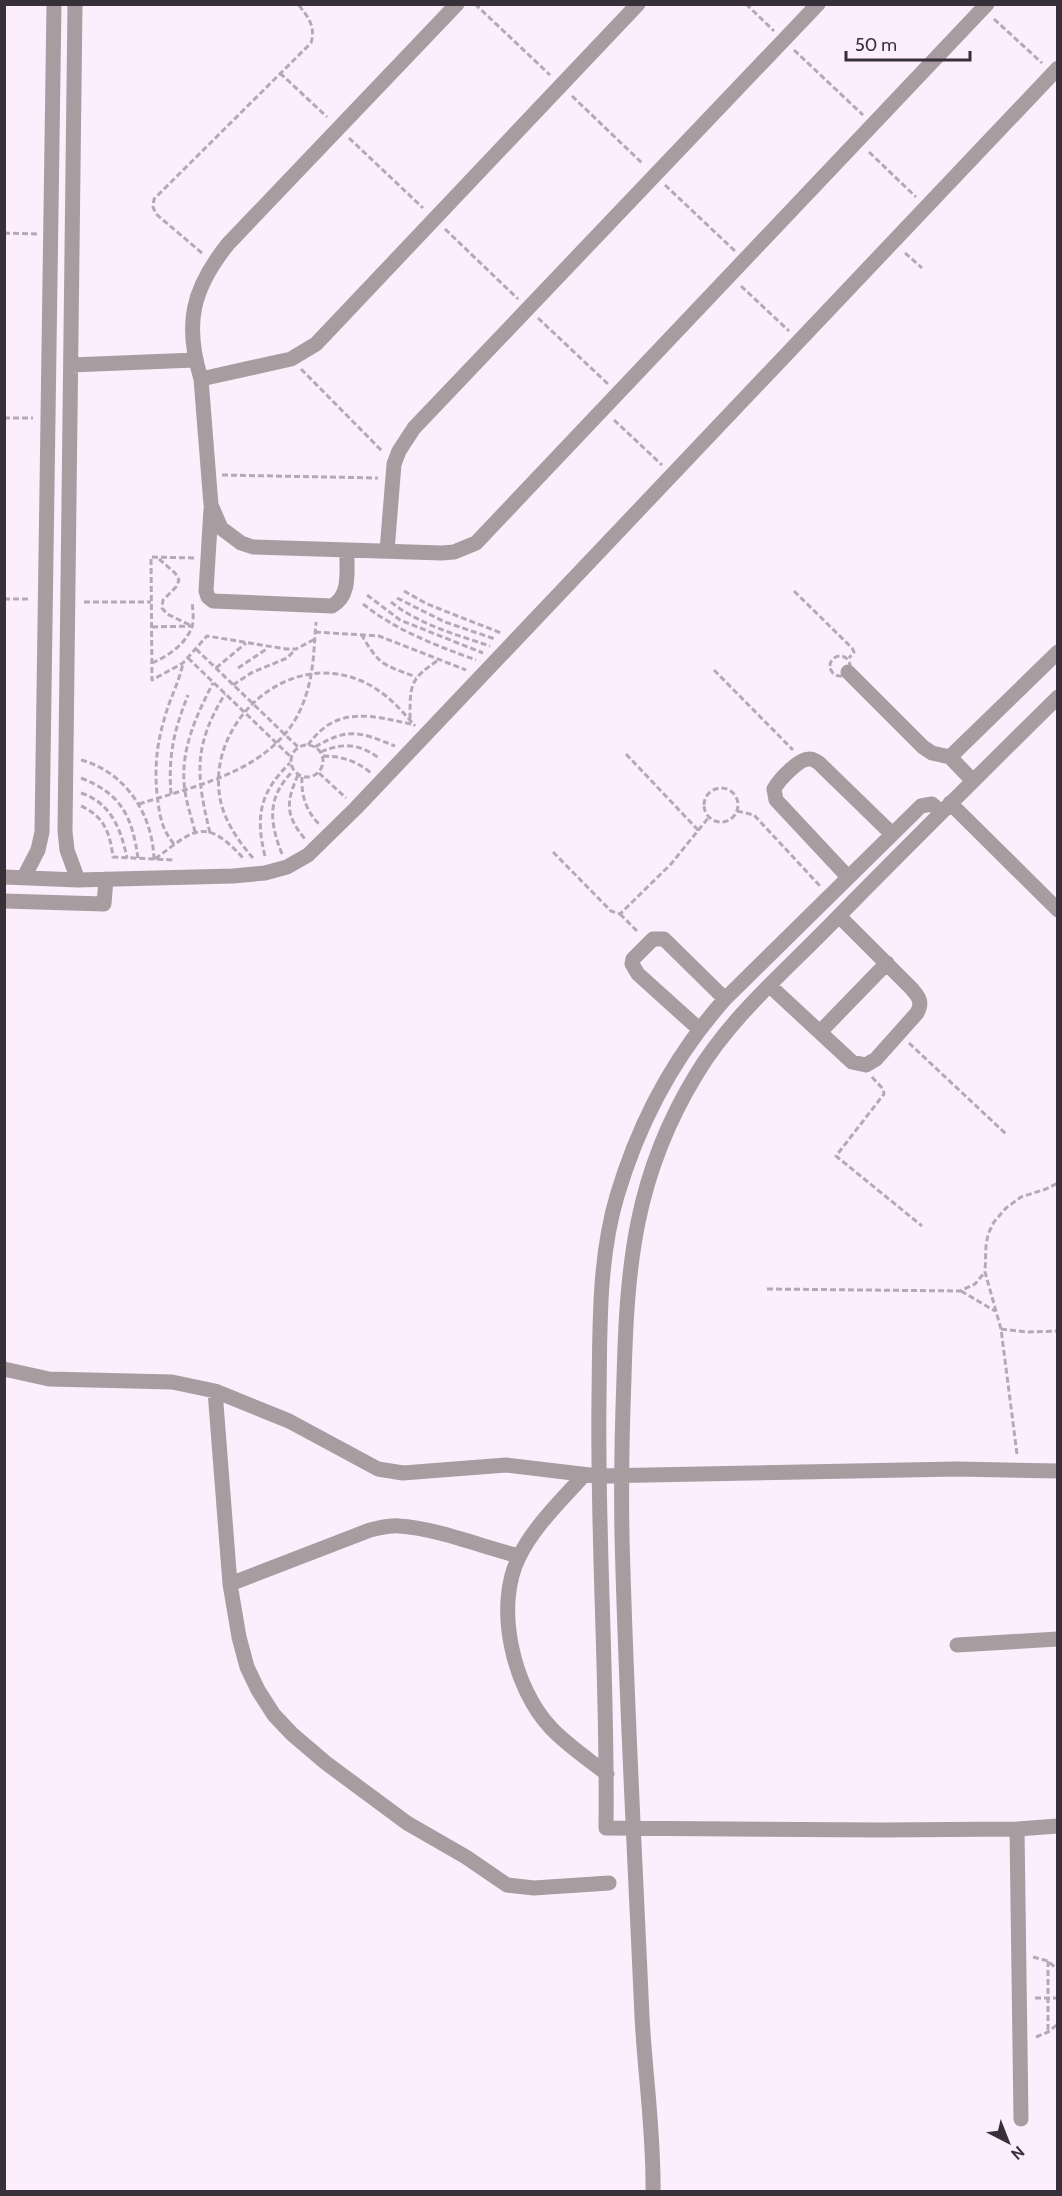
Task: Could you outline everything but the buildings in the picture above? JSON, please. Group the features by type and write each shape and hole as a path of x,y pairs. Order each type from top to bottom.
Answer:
{"street":[{"path":"24,877 36,856 42,832 54,4"},
{"path":"75,4 65,831 67,850 78,880"},
{"path":"347,550 346,590 343,597 332,606 213,601 208,597 206,591 211,505 201,379 192,339 197,298 204,278 228,244 457,4"},
{"path":"201,379 291,359 316,344 638,4"},
{"path":"387,551 393,471 402,445 414,428 818,4"},
{"path":"211,505 221,528 241,543 253,547 454,552 476,543 985,6"},
{"path":"4,877 78,880 233,876 269,872 287,867 315,849 410,751 419,731 480,677 1055,70"},
{"path":"52,91 74,91"},
{"path":"52,180 73,179"},
{"path":"70,365 195,360"},
{"path":"951,757 1058,652"},
{"path":"848,666 927,751 951,757 973,782"},
{"path":"653,2192 626,1691 621,1474 628,1287 633,1240 641,1203 663,1139 697,1073 718,1042 945,808 1058,697"},
{"path":"848,877 779,804 774,794 777,784 803,760 808,759 819,763 892,834"},
{"path":"1058,910 945,808 924,804 725,999 699,1029 676,1062 645,1119 617,1197 608,1236 602,1286 591,1475 607,1774 606,1828 1017,1829 1058,1826"},
{"path":"42,832 65,831"},
{"path":"4,901 104,904 106,879"},
{"path":"770,986 847,1058 858,1064 871,1063 917,1013 921,1006 920,999 839,916"},
{"path":"699,1029 634,969 633,959 653,939 664,939 725,999"},
{"path":"820,1032 887,963"},
{"path":"4,1369 49,1380 172,1382 215,1391 289,1421 366,1463 391,1472 506,1465 591,1475 957,1469 1058,1471"},
{"path":"215,1391 230,1584 239,1637 258,1690 274,1715 326,1763 407,1822 466,1857 507,1886 534,1888 609,1883"},
{"path":"591,1475 538,1528 519,1556 511,1580 507,1605 511,1648 533,1703 550,1727 607,1774"},
{"path":"230,1584 385,1526 398,1525 424,1530 519,1556"},
{"path":"957,1645 1058,1639"},
{"path":"1017,1829 1021,2119"}],"path":[{"path":"213,263 156,214 153,207 154,199 311,43 314,34 309,18 298,4"},
{"path":"475,4 745,260"},
{"path":"746,4 873,124"},
{"path":"985,6 1055,70"},
{"path":"280,73 618,394"},
{"path":"858,141 926,207"},
{"path":"4,233 51,234"},
{"path":"893,241 922,268"},
{"path":"730,276 799,340"},
{"path":"291,359 393,471"},
{"path":"603,410 672,474"},
{"path":"4,418 48,418"},
{"path":"208,475 393,471"},
{"path":"208,558 151,557 152,680 183,663 207,636 270,648 296,649"},
{"path":"157,557 175,573 179,580 176,587 163,600 164,611 192,626"},
{"path":"404,591 504,652"},
{"path":"794,591 852,648 854,652 848,666"},
{"path":"367,596 400,620 440,638 504,652"},
{"path":"397,598 504,652"},
{"path":"4,599 45,599"},
{"path":"152,664 174,651 192,626 192,601"},
{"path":"68,602 151,602"},
{"path":"391,602 404,612 419,619 504,652"},
{"path":"363,604 384,620 407,633 504,652"},
{"path":"139,804 218,780 240,770 276,743 302,708 312,674 317,605"},
{"path":"151,627 192,626"},
{"path":"315,632 379,636 440,658 480,677"},
{"path":"362,634 379,661 416,677"},
{"path":"233,685 251,672 287,658 296,649 315,639"},
{"path":"216,668 246,643"},
{"path":"238,668 270,648"},
{"path":"196,649 298,747"},
{"path":"188,658 291,757"},
{"path":"410,719 411,689 416,677 440,658"},
{"path":"174,844 164,829 155,780 159,741 183,663"},
{"path":"714,670 803,760"},
{"path":"235,860 254,859 230,826 220,802 218,780 224,745 243,712 271,688 312,674 330,674 359,680 384,694 419,731"},
{"path":"195,832 185,790 184,765 197,715 213,682"},
{"path":"210,833 200,785 202,742 211,717 225,694"},
{"path":"171,794 172,742 189,695"},
{"path":"308,745 322,727 334,720 353,717 378,717 419,731"},
{"path":"315,747 339,734 353,733 372,737 410,751"},
{"path":"308,745 315,747 323,756 322,768 314,776 300,776 293,771 290,763 291,757 298,747 308,745"},
{"path":"321,752 332,747 358,746 369,751 391,771"},
{"path":"626,754 698,830"},
{"path":"66,756 87,761 107,772 125,786 139,804 152,834 154,860"},
{"path":"323,756 334,756 356,762 379,783"},
{"path":"269,872 261,833 263,803 266,791 290,763"},
{"path":"287,867 277,842 272,816 276,794 293,771"},
{"path":"318,773 356,808"},
{"path":"300,776 308,810 322,827 332,833"},
{"path":"300,776 290,793 289,808 296,828 315,849"},
{"path":"65,786 93,783 108,792 121,804 135,837 138,858"},
{"path":"65,786 99,817 108,829 113,857 177,860"},
{"path":"65,786 87,795 109,811 123,837 127,858"},
{"path":"720,788 732,792 738,804 737,811 728,820 715,821 710,817 704,806 708,793 720,788"},
{"path":"737,811 754,815 829,896"},
{"path":"620,914 671,864 710,817"},
{"path":"154,860 188,834 195,832 210,833 225,840 245,860"},
{"path":"554,852 611,911 620,914 649,942"},
{"path":"899,1034 1006,1134"},
{"path":"858,1064 883,1089 884,1094 836,1156 921,1226"},
{"path":"1019,1471 1001,1329 985,1272 988,1234 994,1222 1006,1208 1021,1197 1056,1187 1058,1183"},
{"path":"767,1289 960,1291 975,1284 985,1272"},
{"path":"960,1291 995,1311"},
{"path":"1001,1329 1028,1332 1058,1331"},
{"path":"1019,1954 1048,1961 1058,1970"},
{"path":"1048,1961 1048,2032"},
{"path":"1019,1998 1058,1998"},
{"path":"1020,2040 1048,2032 1058,2024"}]}
